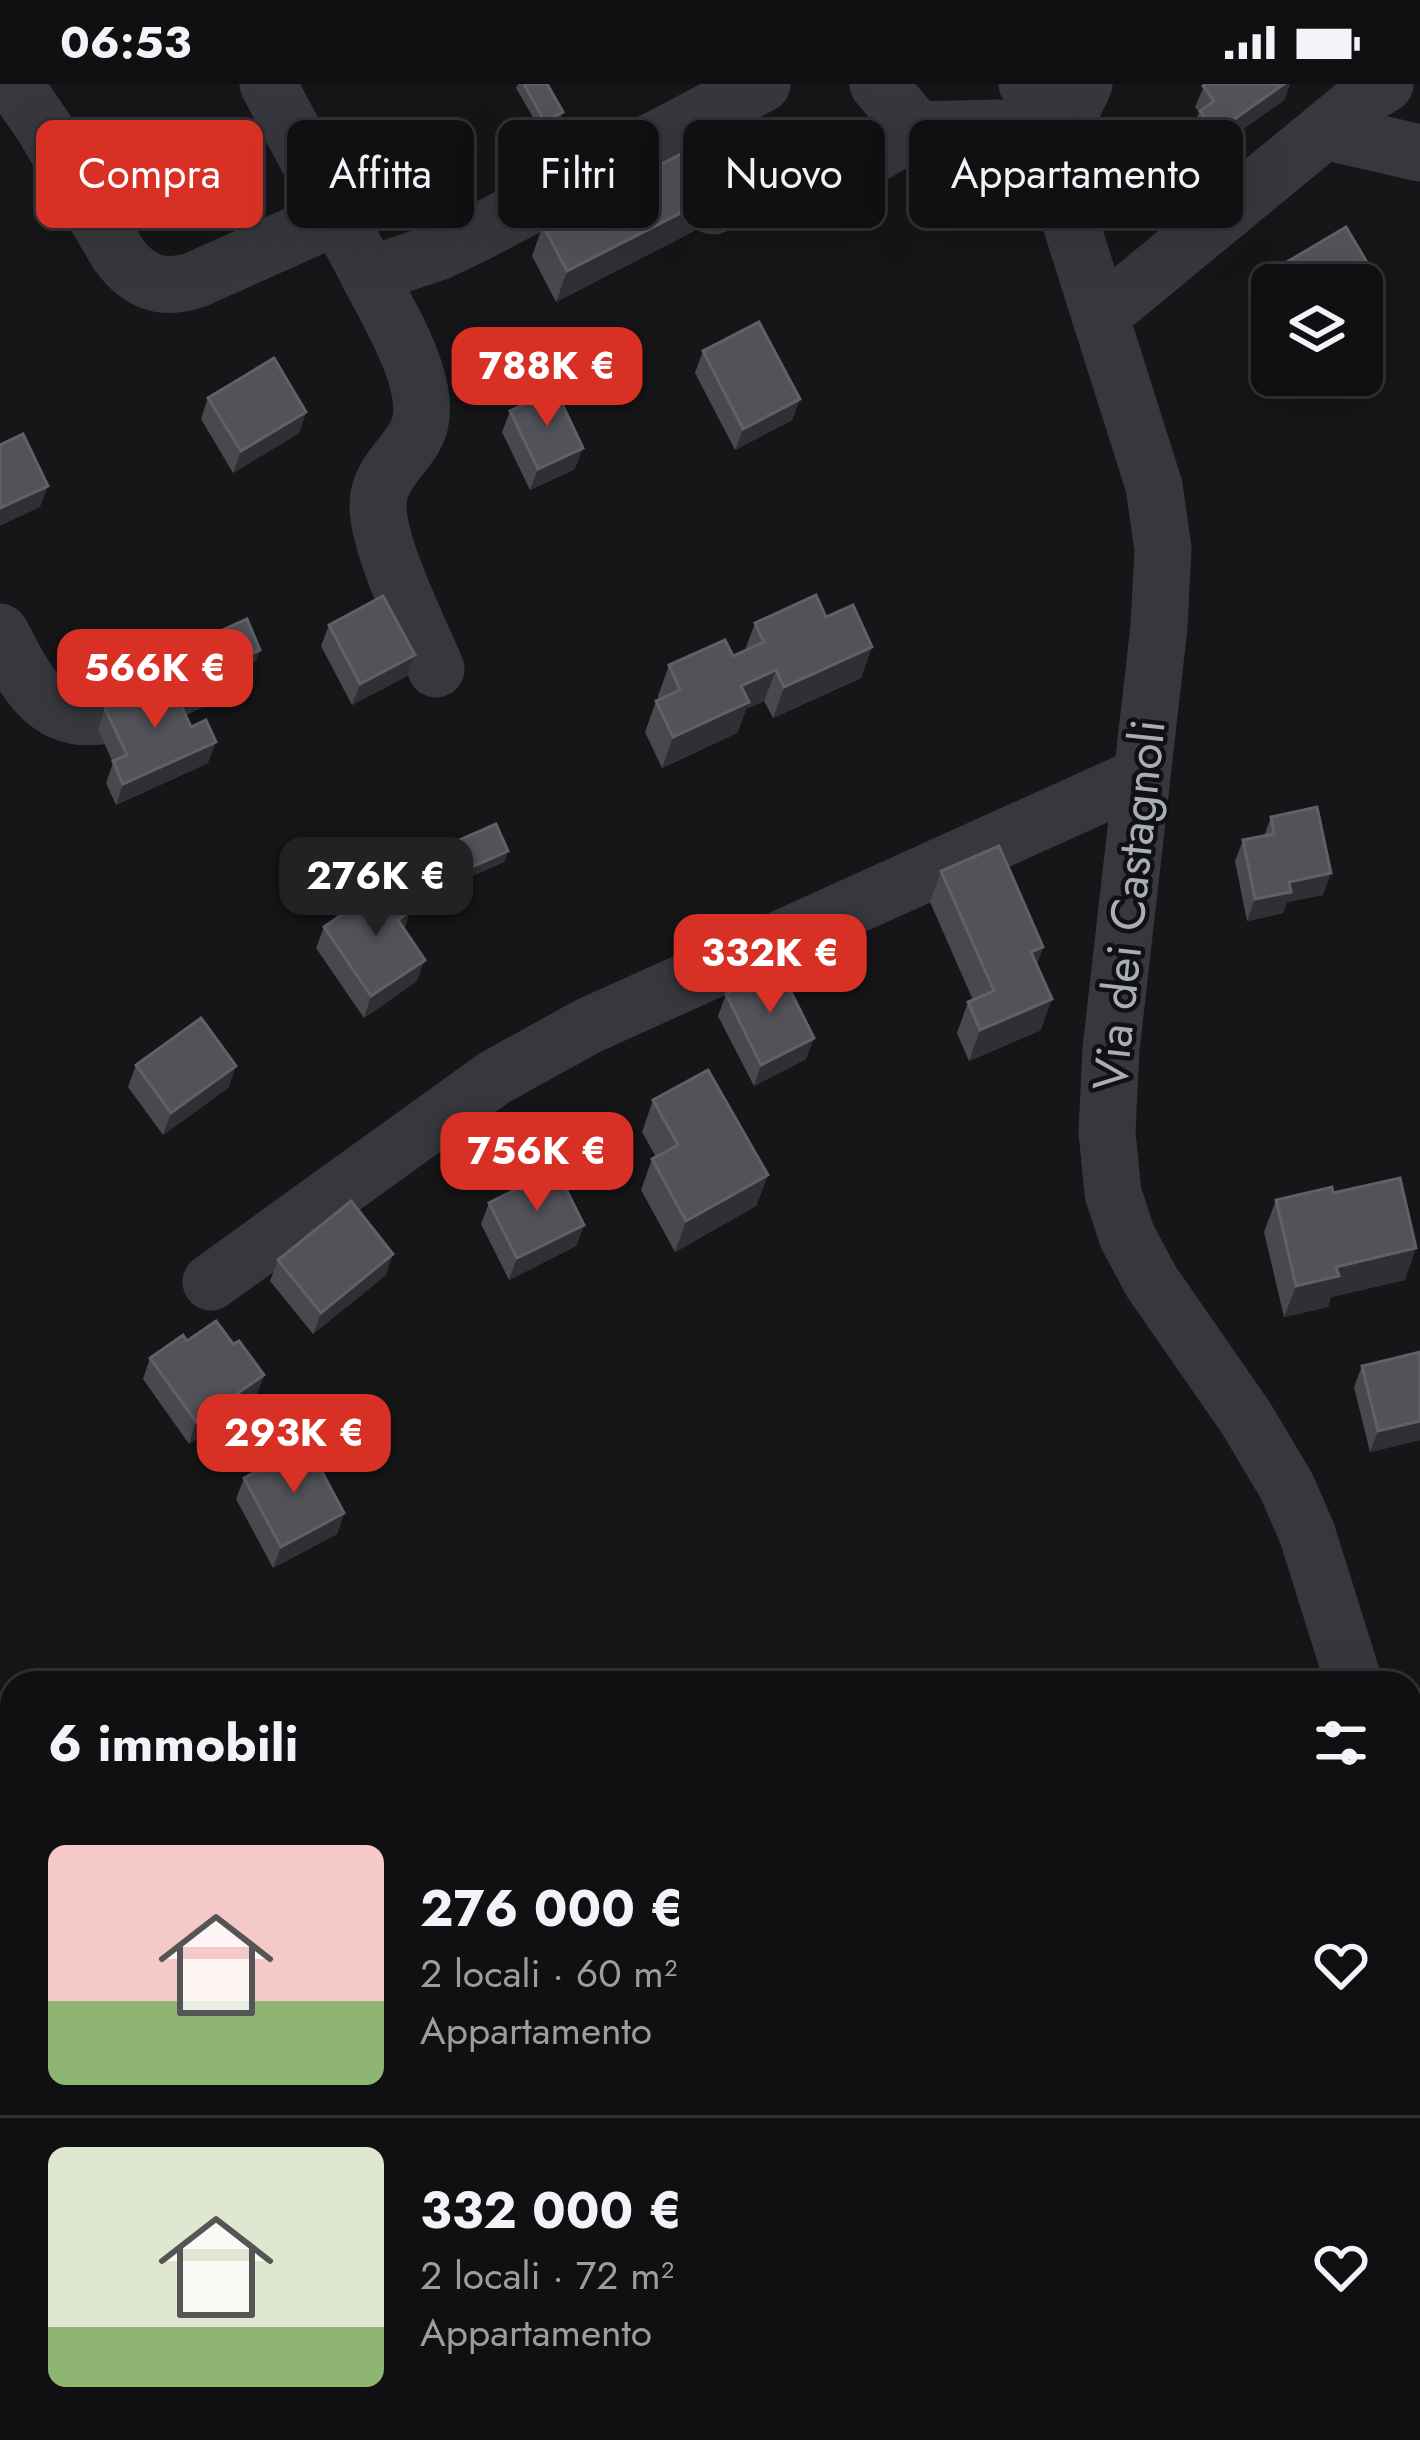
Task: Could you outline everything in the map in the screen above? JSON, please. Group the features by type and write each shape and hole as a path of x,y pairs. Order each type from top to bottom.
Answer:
{"street":[{"path":"14,84 118,254 151,284 195,280 311,228"},
{"path":"268,84 287,120"},
{"path":"369,274 474,235 762,84"},
{"path":"878,84 909,121"},
{"path":"1027,84 1051,120"},
{"name":"Via dei Castagnoli","path":"1069,120 1084,84"},
{"path":"1100,316 1385,84"},
{"path":"1324,131 1420,153"},
{"path":"344,228 422,395 421,424 382,483 378,514 385,544 436,669"},
{"name":"Via dei Castagnoli","path":"1072,228 1147,461 1162,530 1161,606 1109,1075 1113,1193 1127,1236 1151,1282 1246,1418 1286,1485 1307,1533 1350,1671"},
{"path":"0,632 40,697 77,717 92,719 124,711 202,676"},
{"path":"212,1282 524,1059 1141,776"}],"building":[{"path":"524,84 547,84 563,112 544,120"},
{"path":"1284,84 1233,120 1206,120 1200,111 1214,101 1203,86"},
{"path":"681,154 683,158 683,212 659,224 659,165"},
{"path":"1346,227 1368,264 1284,264"},
{"path":"545,228 651,228 567,271"},
{"path":"759,322 800,399 743,429 703,351"},
{"path":"274,358 306,412 241,451 208,398"},
{"path":"555,389 583,448 538,469 510,411"},
{"path":"23,434 48,486 0,508 0,445"},
{"path":"816,595 826,617 853,605 872,647 784,687 776,670 741,686 749,702 673,737 656,701 680,690 669,665 725,640 733,656 764,642 755,623"},
{"path":"383,596 415,655 360,684 329,625"},
{"path":"247,619 260,650 230,663 216,633"},
{"path":"169,679 191,727 206,720 216,742 123,784 113,761 127,755 105,708"},
{"path":"1317,807 1331,873 1289,882 1291,892 1255,899 1243,840 1274,834 1271,817"},
{"path":"496,824 508,851 467,869 455,842"},
{"path":"999,846 1043,947 1031,952 1052,999 980,1030 968,1002 994,991 941,871"},
{"path":"389,882 410,911 398,920 425,960 371,996 324,927"},
{"path":"779,968 814,1038 761,1065 726,994"},
{"path":"201,1018 236,1066 171,1113 136,1065"},
{"path":"708,1070 768,1175 686,1221 652,1159 678,1145 653,1100"},
{"path":"573,1131 589,1164 561,1178 543,1147"},
{"path":"556,1169 584,1225 517,1258 489,1203"},
{"path":"1400,1178 1416,1248 1336,1267 1339,1276 1296,1286 1276,1200"},
{"path":"351,1201 393,1254 321,1313 278,1260"},
{"path":"216,1321 233,1344 239,1341 264,1375 196,1422 150,1358 183,1335 187,1341"},
{"path":"1420,1352 1420,1421 1378,1431 1362,1366"},
{"path":"307,1444 344,1513 281,1547 244,1478"}]}
